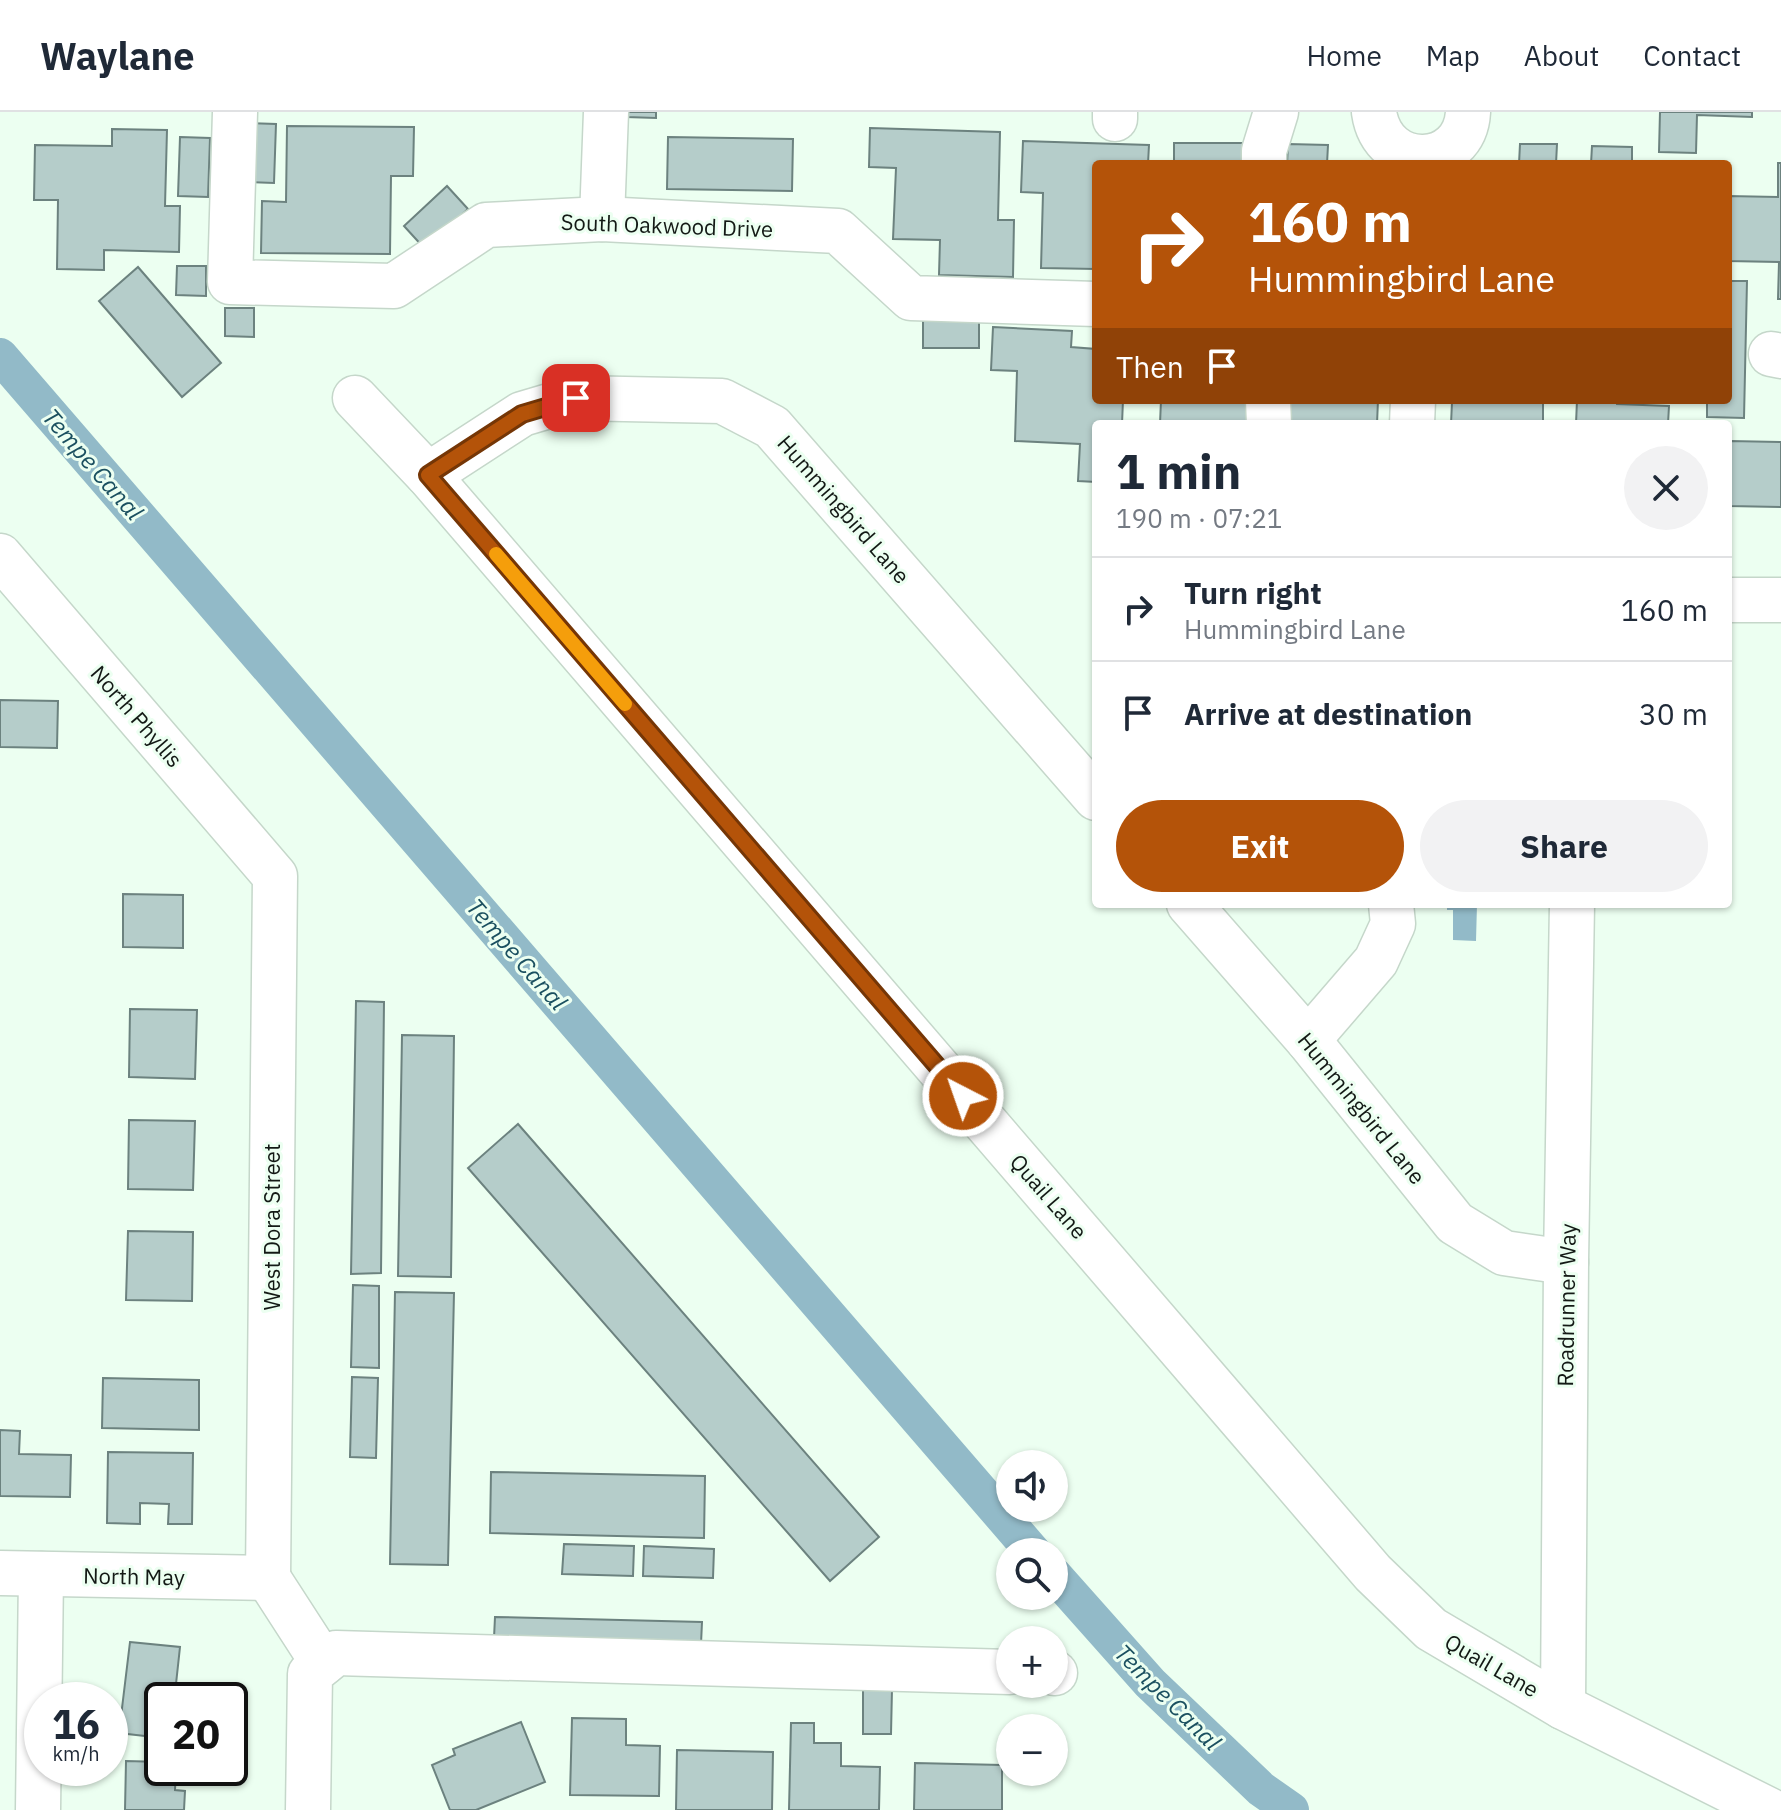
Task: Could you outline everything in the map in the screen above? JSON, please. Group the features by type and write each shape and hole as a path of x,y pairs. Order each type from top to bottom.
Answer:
{"street":[{"name":"South Oakwood Drive","path":"235,112 230,282 394,286 486,225 602,219 838,231 911,298 1092,304"},
{"path":"602,219 606,112"},
{"path":"1264,160 1276,112"},
{"path":"1374,112 1375,124 1382,137 1391,147 1415,160"},
{"path":"1420,160 1444,152 1455,143 1463,132 1468,112"},
{"name":"Quail Lane","path":"355,398 428,475 1373,1573 1431,1629 1563,1707 1769,1810"},
{"name":"Hummingbird Lane","path":"428,475 522,414 576,398 722,401 772,427 1092,793"},
{"name":"North Phyllis","path":"0,556 275,876"},
{"path":"1732,600 1781,600"},
{"name":"West Dora Street","path":"268,1578 275,876"},
{"name":"Hummingbird Lane","path":"1192,908 1308,1040 1455,1223 1504,1253 1566,1262"},
{"path":"1308,1040 1376,961 1393,924 1391,908"},
{"name":"Roadrunner Way","path":"1563,1707 1572,908"},
{"path":"21,1574 38,1810"},
{"name":"North May","path":"21,1574 268,1578"},
{"path":"268,1578 323,1663"},
{"path":"308,1810 310,1674 336,1653 996,1672"}],"water":[{"path":"1477,908 1476,941 1453,940 1453,910 1447,910"}],"building":[{"path":"626,112 656,112 656,118 626,117"},
{"path":"1660,112 1752,112 1752,117 1697,115 1696,153 1659,152"},
{"path":"246,123 276,124 274,183 244,182"},
{"path":"287,126 414,127 413,176 391,176 390,254 261,253 262,201 286,202"},
{"path":"870,128 1000,132 998,220 1014,220 1013,277 939,275 940,240 893,239 896,168 869,167"},
{"path":"112,129 167,130 165,206 180,206 179,252 104,250 104,270 57,269 58,200 34,200 35,145 112,146"},
{"path":"180,137 210,138 208,197 178,196"},
{"path":"668,137 793,139 792,191 667,189"},
{"path":"1023,141 1149,145 1148,160 1092,160 1092,269 1041,268 1043,193 1021,192"},
{"path":"1174,143 1250,143 1250,160 1174,160"},
{"path":"1288,144 1328,145 1327,160 1287,160"},
{"path":"1520,144 1557,144 1556,160 1519,160"},
{"path":"1592,146 1632,147 1632,160 1591,160"},
{"path":"1778,163 1781,163 1781,299 1778,299 1779,262 1732,261 1732,196 1778,197"},
{"path":"447,186 468,209 425,249 404,226"},
{"path":"177,266 206,266 206,296 176,295"},
{"path":"138,267 221,363 182,397 99,301"},
{"path":"1732,281 1747,281 1744,418 1707,417 1707,404 1732,404"},
{"path":"225,308 254,308 254,337 225,336"},
{"path":"923,315 979,316 979,348 923,348"},
{"path":"993,327 1072,331 1071,347 1092,349 1092,404 1123,404 1122,420 1092,420 1092,482 1078,481 1080,444 1015,441 1017,371 991,370"},
{"path":"1161,404 1253,404 1252,420 1160,420"},
{"path":"1286,404 1378,404 1377,420 1285,420"},
{"path":"1452,404 1543,404 1543,420 1451,420"},
{"path":"1577,404 1669,406 1668,420 1576,420"},
{"path":"1732,441 1781,442 1781,507 1732,506"},
{"path":"0,700 58,701 57,748 0,747"},
{"path":"123,894 183,895 183,948 123,947"},
{"path":"356,1001 384,1002 381,1273 351,1274"},
{"path":"130,1009 197,1010 195,1079 129,1077"},
{"path":"402,1035 454,1036 451,1277 398,1276"},
{"path":"129,1120 195,1121 193,1190 128,1189"},
{"path":"518,1124 879,1537 830,1581 468,1168"},
{"path":"128,1231 193,1232 192,1301 126,1300"},
{"path":"353,1285 379,1286 379,1368 351,1367"},
{"path":"395,1292 454,1293 448,1565 390,1564"},
{"path":"352,1377 378,1378 376,1458 350,1457"},
{"path":"103,1378 199,1380 199,1430 102,1428"},
{"path":"0,1430 20,1431 19,1454 71,1455 70,1497 0,1496"},
{"path":"108,1452 193,1453 192,1524 168,1524 169,1504 140,1503 140,1524 107,1523"},
{"path":"491,1472 705,1476 704,1538 490,1533"},
{"path":"564,1544 634,1546 633,1576 562,1574"},
{"path":"644,1546 714,1549 713,1578 643,1576"},
{"path":"495,1617 702,1622 701,1644 494,1638"},
{"path":"130,1642 180,1647 176,1682 144,1682 144,1736 128,1734 128,1682 125,1682"},
{"path":"863,1689 892,1689 891,1734 863,1734"},
{"path":"572,1718 626,1719 626,1745 660,1746 659,1796 570,1795"},
{"path":"521,1722 545,1782 476,1810 450,1810 432,1765 455,1755 453,1749"},
{"path":"791,1723 814,1723 814,1743 841,1743 841,1766 880,1767 879,1810 789,1810"},
{"path":"677,1750 773,1752 772,1810 676,1810"},
{"path":"128,1761 144,1762 144,1786 175,1786 175,1790 185,1791 184,1810 125,1810"},
{"path":"915,1763 996,1765 996,1786 1002,1786 1002,1810 914,1810"}],"waterway":[{"name":"Tempe Canal","path":"0,356 1021,1538"},
{"name":"Tempe Canal","path":"1068,1591 1150,1683 1261,1789 1291,1810"}],"slow traffic":[{"path":"496,554 625,704"}],"route":[{"path":"576,398 522,414 428,475 963,1096"}]}
